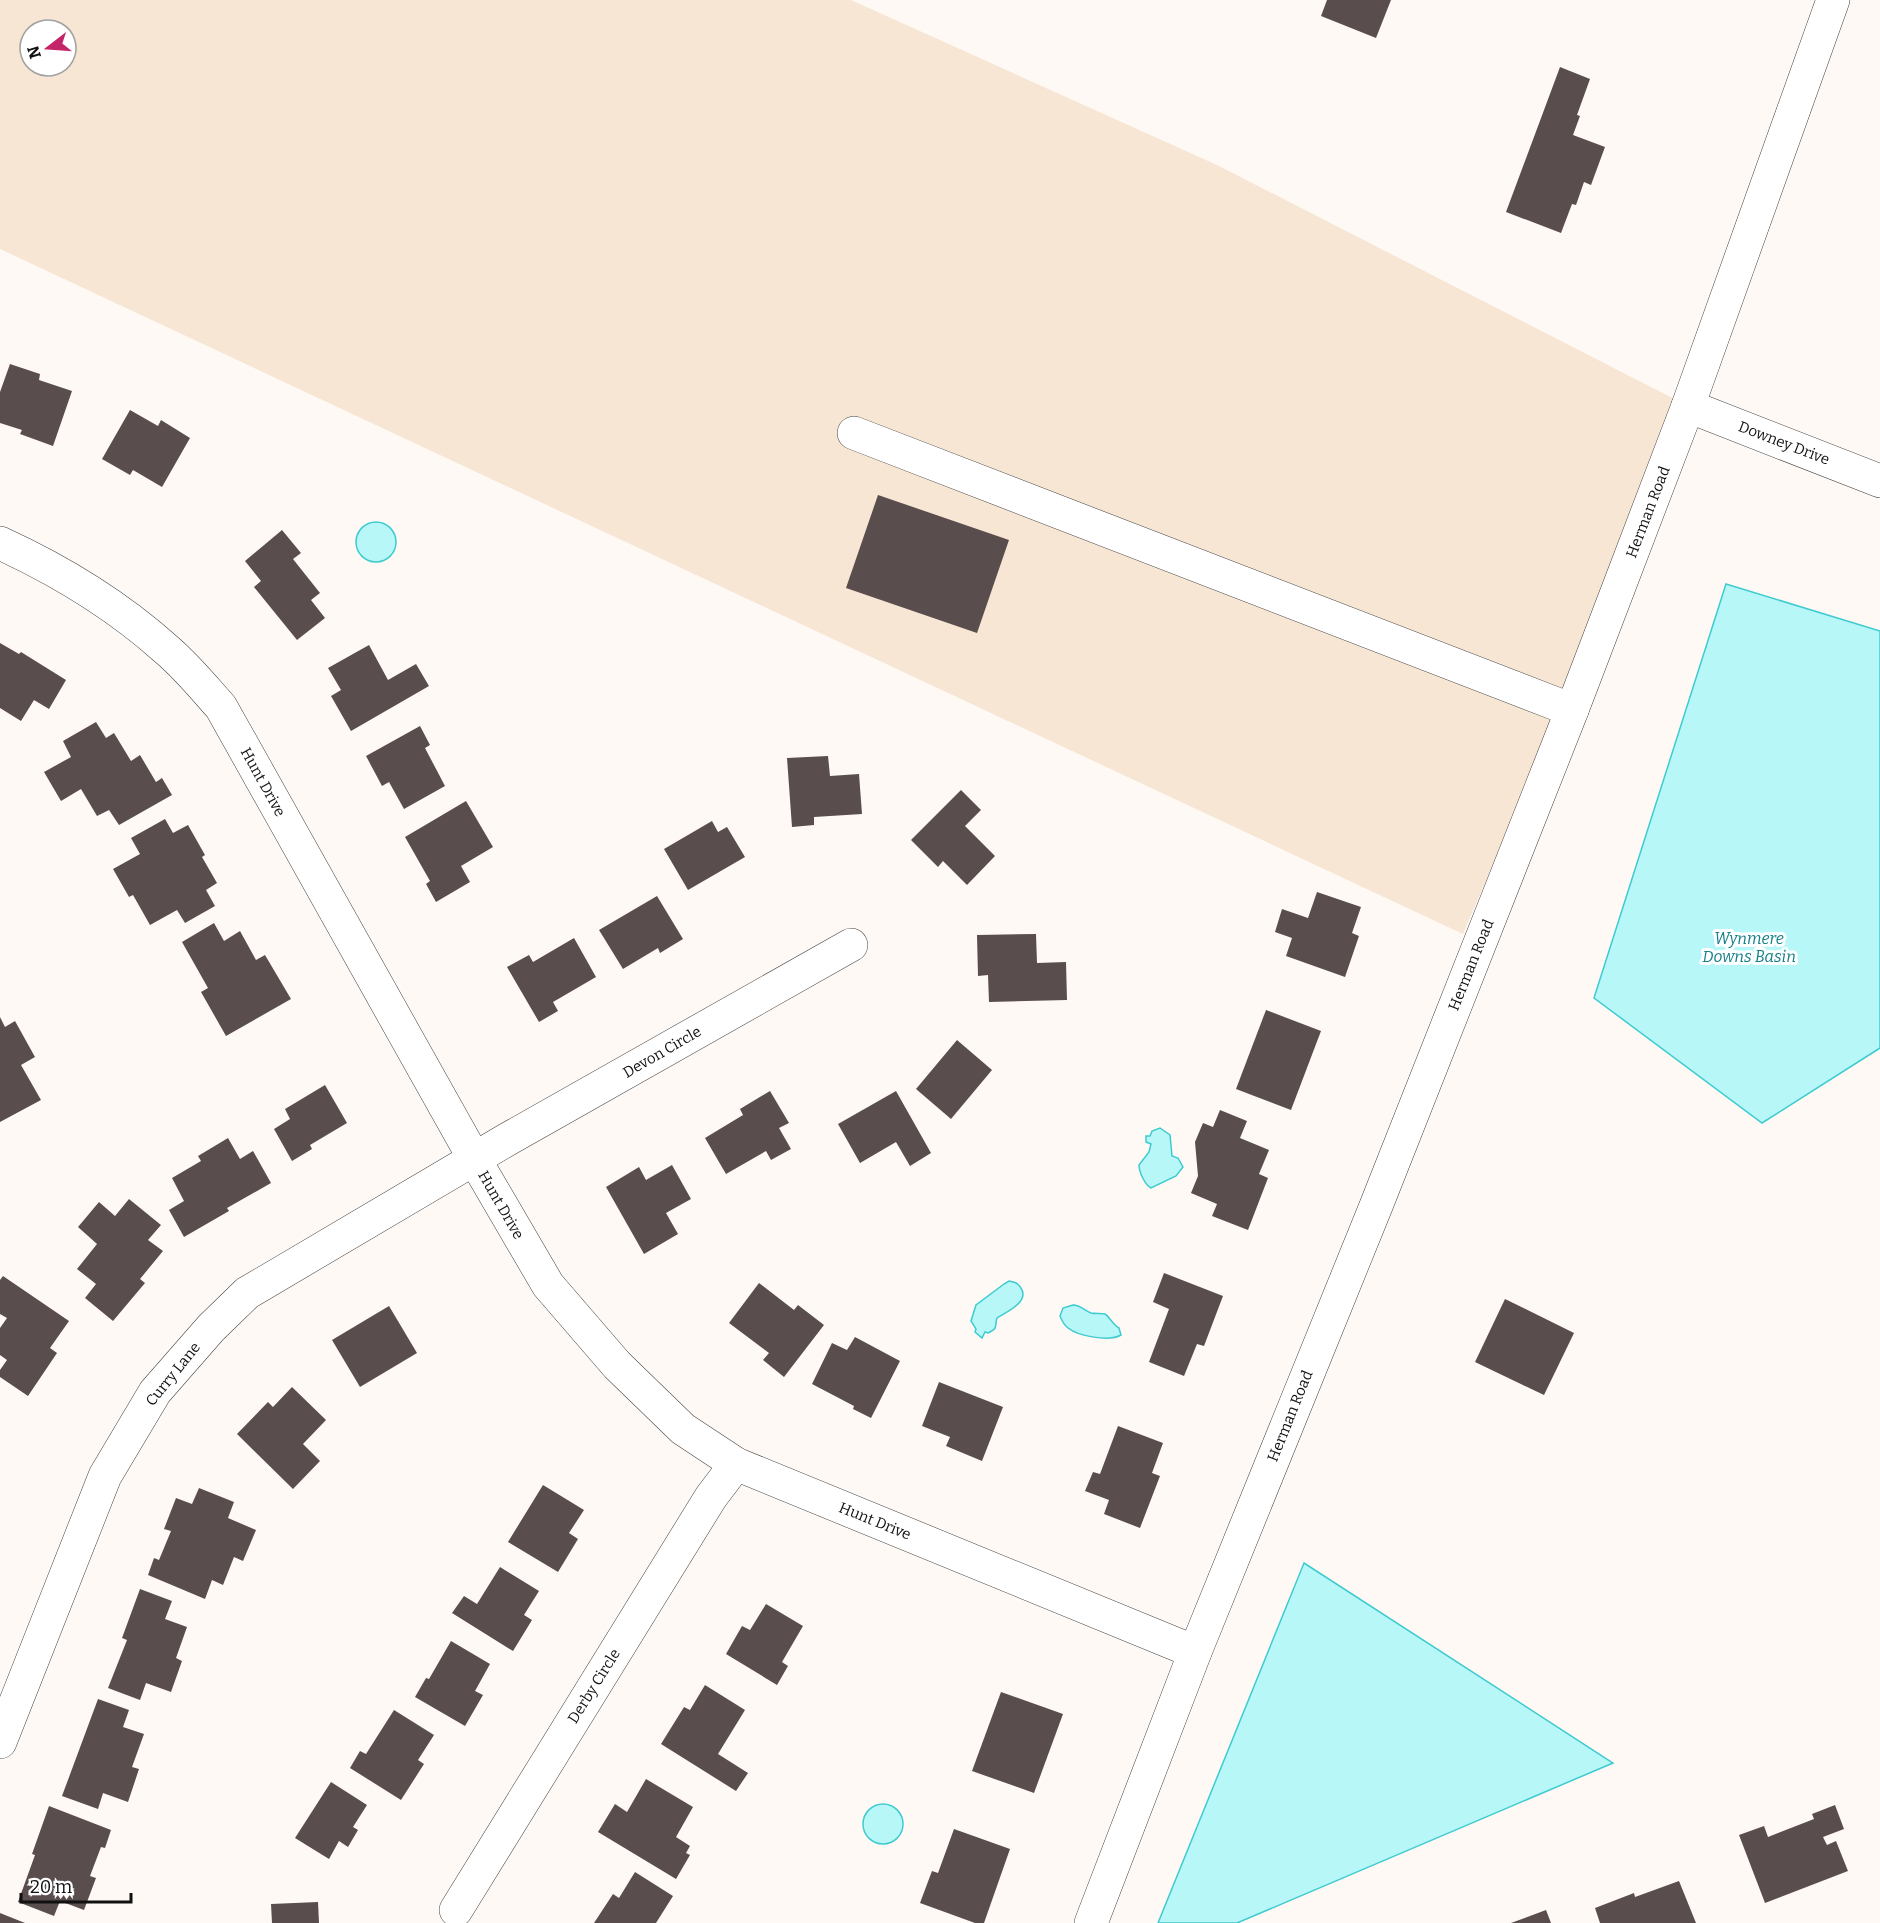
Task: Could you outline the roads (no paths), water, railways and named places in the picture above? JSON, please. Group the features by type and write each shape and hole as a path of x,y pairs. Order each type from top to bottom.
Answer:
{"street":[{"name":"Herman Road","path":"1090,1923 1194,1652 1376,1206 1572,710 1688,406 1824,2"},
{"name":"Downey Drive","path":"1688,406 1880,481"},
{"path":"854,433 1572,710"},
{"name":"Hunt Drive","path":"0,543 43,563 112,605 168,651 221,707 475,1160 548,1285 617,1365 683,1429 736,1464 1194,1652"},
{"name":"Devon Circle","path":"475,1160 508,1139 851,945"},
{"name":"Curry Lane","path":"0,1742 105,1476 155,1392 211,1328 247,1293 475,1160"},
{"name":"Derby Circle","path":"456,1910 711,1497 736,1464"}],"water":[{"path":"376,522 384,523 390,528 395,534 395,550 390,556 384,561 376,562 368,561 362,556 357,550 356,542 357,534 362,528 368,523"},
{"name":"Wynmere Downs Basin","path":"1726,584 1880,631 1880,1048 1762,1123 1594,998"},
{"path":"1160,1128 1170,1135 1172,1156 1178,1158 1183,1167 1176,1176 1151,1188 1143,1178 1139,1165 1149,1152 1151,1144 1146,1142 1146,1136 1150,1136 1152,1131"},
{"path":"1009,1281 1020,1286 1023,1293 1022,1298 1016,1306 997,1318 995,1328 988,1333 985,1332 982,1338 975,1332 976,1329 971,1321 976,1305"},
{"path":"1073,1305 1091,1313 1105,1314 1119,1328 1121,1335 1109,1338 1094,1337 1068,1328 1060,1316 1063,1308"},
{"path":"1304,1563 1613,1763 1237,1923 1158,1923"},
{"path":"883,1804 897,1810 903,1824 897,1838 883,1844 869,1838 863,1824 869,1810"}]}
